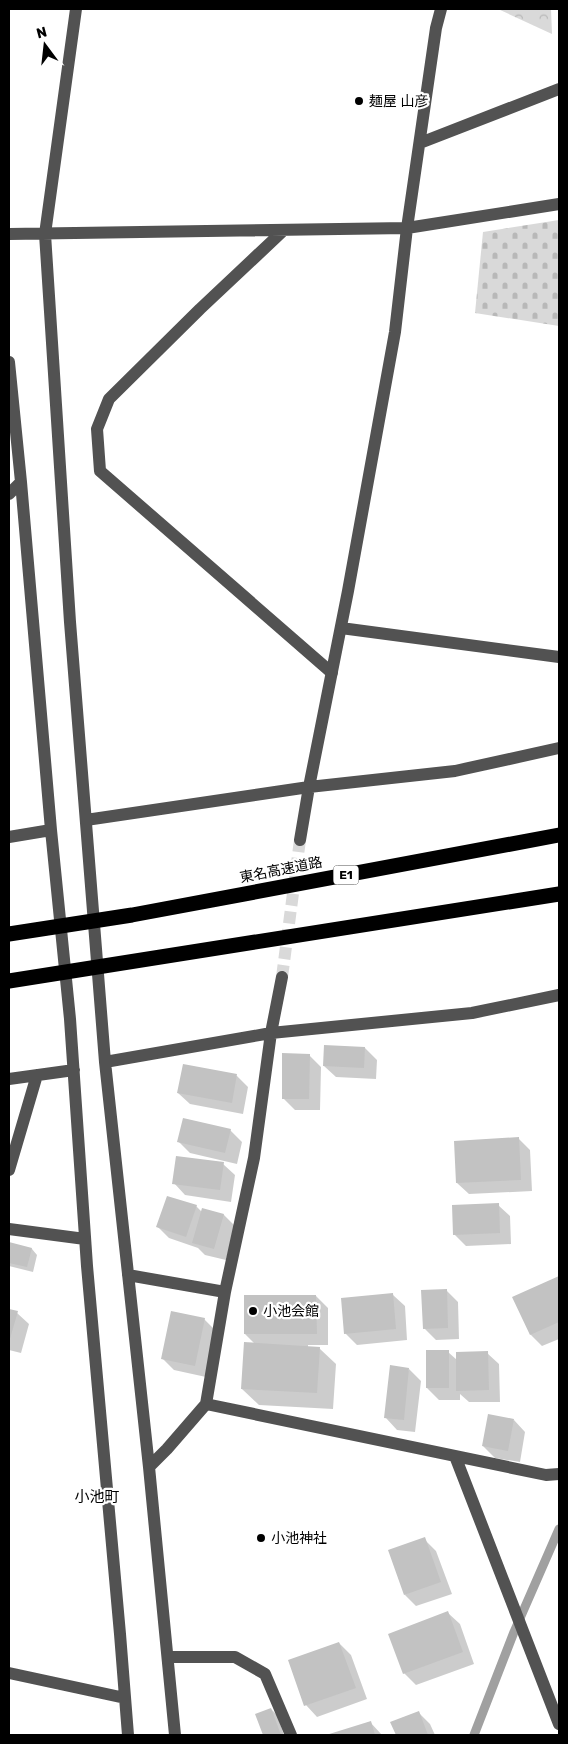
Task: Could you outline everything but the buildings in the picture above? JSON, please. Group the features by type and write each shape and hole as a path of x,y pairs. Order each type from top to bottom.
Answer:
{"highway":[{"name":"東名高速道路","path":"9,934 132,915 559,835"},
{"path":"9,981 559,894"}],"street":[{"path":"76,9 45,234 70,622 105,1062 149,1467 175,1735"},
{"path":"300,840 395,332 407,228 436,28 441,9"},
{"path":"420,143 559,89"},
{"path":"9,234 407,228 559,204"},
{"path":"284,230 200,309 109,399 97,429 100,470 332,673"},
{"path":"9,362 70,1019 85,1239 128,1735"},
{"path":"9,494 21,482"},
{"path":"341,628 559,657"},
{"path":"86,820 309,787 455,770 559,748"},
{"path":"9,837 52,830"},
{"path":"149,1467 206,1404 225,1292 254,1158 271,1033 282,977"},
{"path":"105,1062 271,1033 472,1013 559,995"},
{"path":"9,1079 74,1070"},
{"path":"9,1170 37,1075"},
{"path":"9,1229 85,1239"},
{"path":"128,1275 225,1292"},
{"path":"206,1404 546,1475 559,1474"},
{"path":"455,1456 559,1724"},
{"path":"168,1656 235,1656 265,1674 291,1735"},
{"path":"9,1673 125,1698"}],"green space":[{"path":"498,9 551,9 552,34"},
{"path":"559,220 559,326 475,313 483,232"}],"waterway":[{"path":"474,1735 514,1632 559,1529"}],"tunnel":[{"path":"282,977 300,840"}],"place":[{"name":"麺屋 山彦","path":"359,101"},
{"name":"小池会館","path":"253,1311"},
{"name":"小池神社","path":"261,1538"}],"district":[{"name":"小池町","path":"97,1497"}]}
